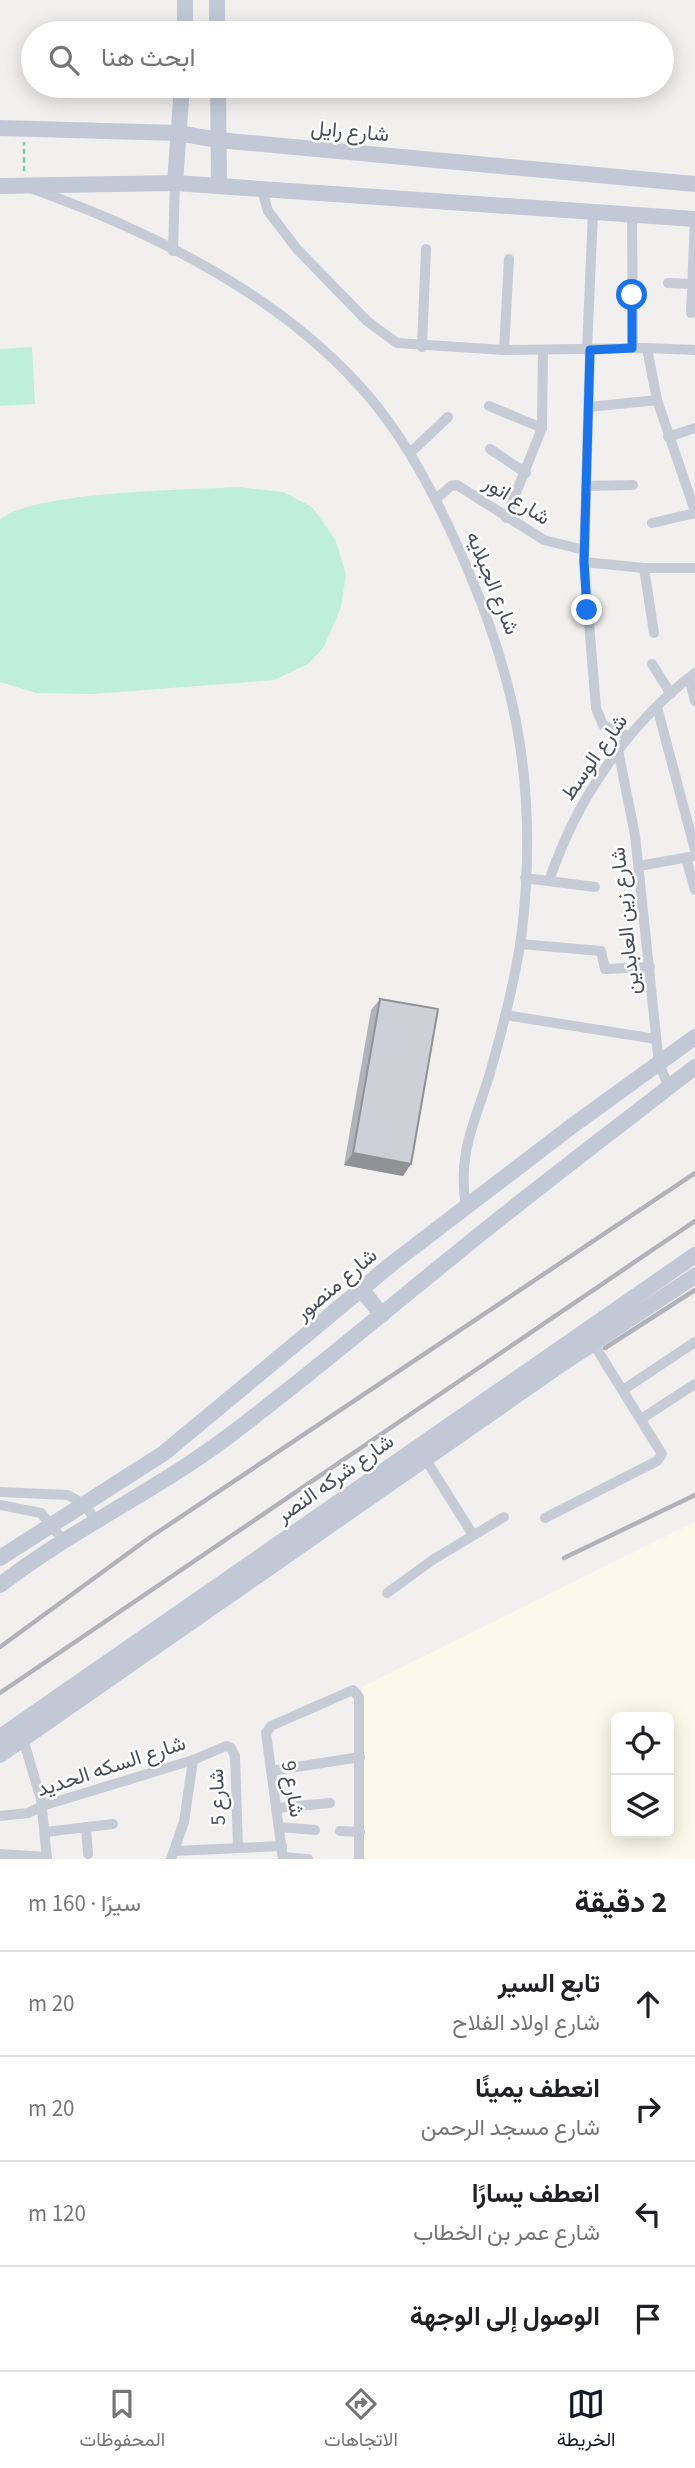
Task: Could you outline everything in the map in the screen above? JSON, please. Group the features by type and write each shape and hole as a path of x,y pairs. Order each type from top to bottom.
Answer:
{"street":[{"path":"185,0 185,21"},
{"path":"217,0 217,21"},
{"path":"173,251 181,98"},
{"path":"218,98 219,185"},
{"name":"شارع رايل","path":"0,128 178,133 218,140 695,184"},
{"path":"0,186 175,183 219,185 695,219 691,313"},
{"name":"شارع الجبلايه","path":"23,186 74,203 173,251 262,301 322,348 383,414 410,453 436,499 489,620 515,708 524,776 525,878 520,944 505,1015 464,1152 461,1179 466,1206"},
{"path":"261,187 276,223 368,321 397,343 422,347 505,350 695,350"},
{"path":"593,212 584,562 597,713 603,725 628,736"},
{"path":"632,214 632,348"},
{"path":"422,347 426,249"},
{"path":"505,350 509,260"},
{"path":"668,283 693,288"},
{"path":"647,348 657,400 694,508 652,523"},
{"path":"506,518 526,473 541,428 543,350"},
{"path":"589,407 657,400"},
{"path":"489,406 541,428"},
{"path":"410,453 448,417"},
{"path":"668,437 695,428"},
{"path":"491,449 526,473"},
{"name":"شارع انور","path":"436,499 451,486 457,485 544,540 584,550"},
{"path":"586,485 633,485"},
{"path":"584,562 644,568 695,568"},
{"path":"644,568 654,633"},
{"path":"652,664 671,694"},
{"path":"692,675 695,701"},
{"name":"شارع الوسط","path":"549,881 579,810 618,750 628,736 692,675"},
{"path":"657,707 692,855 695,890"},
{"name":"شارع زين العابدين","path":"618,750 631,806 639,866 659,1064 669,1087"},
{"path":"639,866 692,855"},
{"path":"525,878 595,887"},
{"path":"520,944 601,951 605,969 650,967"},
{"path":"505,1015 656,1039"},
{"name":"شارع منصور","path":"0,1558 164,1453 361,1289 466,1206 695,1037"},
{"path":"0,1585 223,1440 307,1377 695,1067"},
{"name":"شارع شركه النصر","path":"0,1737 695,1255"},
{"name":"شارع شركه النصر","path":"0,1755 593,1343 695,1276"},
{"path":"361,1289 382,1315"},
{"path":"622,1390 695,1342"},
{"path":"545,1518 659,1459 661,1452 593,1343"},
{"path":"641,1419 695,1384"},
{"path":"426,1460 473,1535"},
{"path":"0,1492 68,1495 84,1504 97,1522"},
{"path":"0,1505 32,1509 52,1523 64,1541"},
{"path":"387,1593 504,1517"},
{"name":"شارع 9","path":"283,1854 266,1737 271,1726 348,1691 356,1691 359,1697 360,1757"},
{"path":"0,1854 47,1858 42,1806 23,1739"},
{"name":"شارع السكه الحديد","path":"0,1816 28,1813 42,1806 193,1760 221,1747 231,1748"},
{"name":"شارع 5","path":"229,1851 235,1756 231,1748"},
{"path":"271,1771 360,1757 359,1859"},
{"path":"193,1760 188,1806 173,1855 260,1847 307,1859"},
{"path":"276,1808 330,1803"},
{"path":"45,1832 113,1824"},
{"path":"86,1827 88,1854"},
{"path":"279,1828 315,1830"},
{"path":"340,1831 360,1832"},
{"path":"258,1859 260,1847"}],"path":[{"path":"23,186 24,129"}],"shaded area":[{"path":"695,1522 695,1859 363,1859 362,1687"}],"green space":[{"path":"32,347 35,404 0,406 0,349"},
{"path":"238,487 283,492 312,507 335,539 346,574 341,607 324,647 308,664 274,680 93,694 36,693 0,682 0,519 19,510 78,497"}],"building":[{"path":"380,999 438,1009 411,1164 353,1153"}],"railway":[{"path":"0,1647 149,1538 695,1173"},
{"path":"0,1693 695,1221"},
{"path":"605,1348 695,1290"},
{"path":"564,1558 695,1495"}],"route":[{"path":"587,610 584,562 590,350 632,348 632,295"}]}
